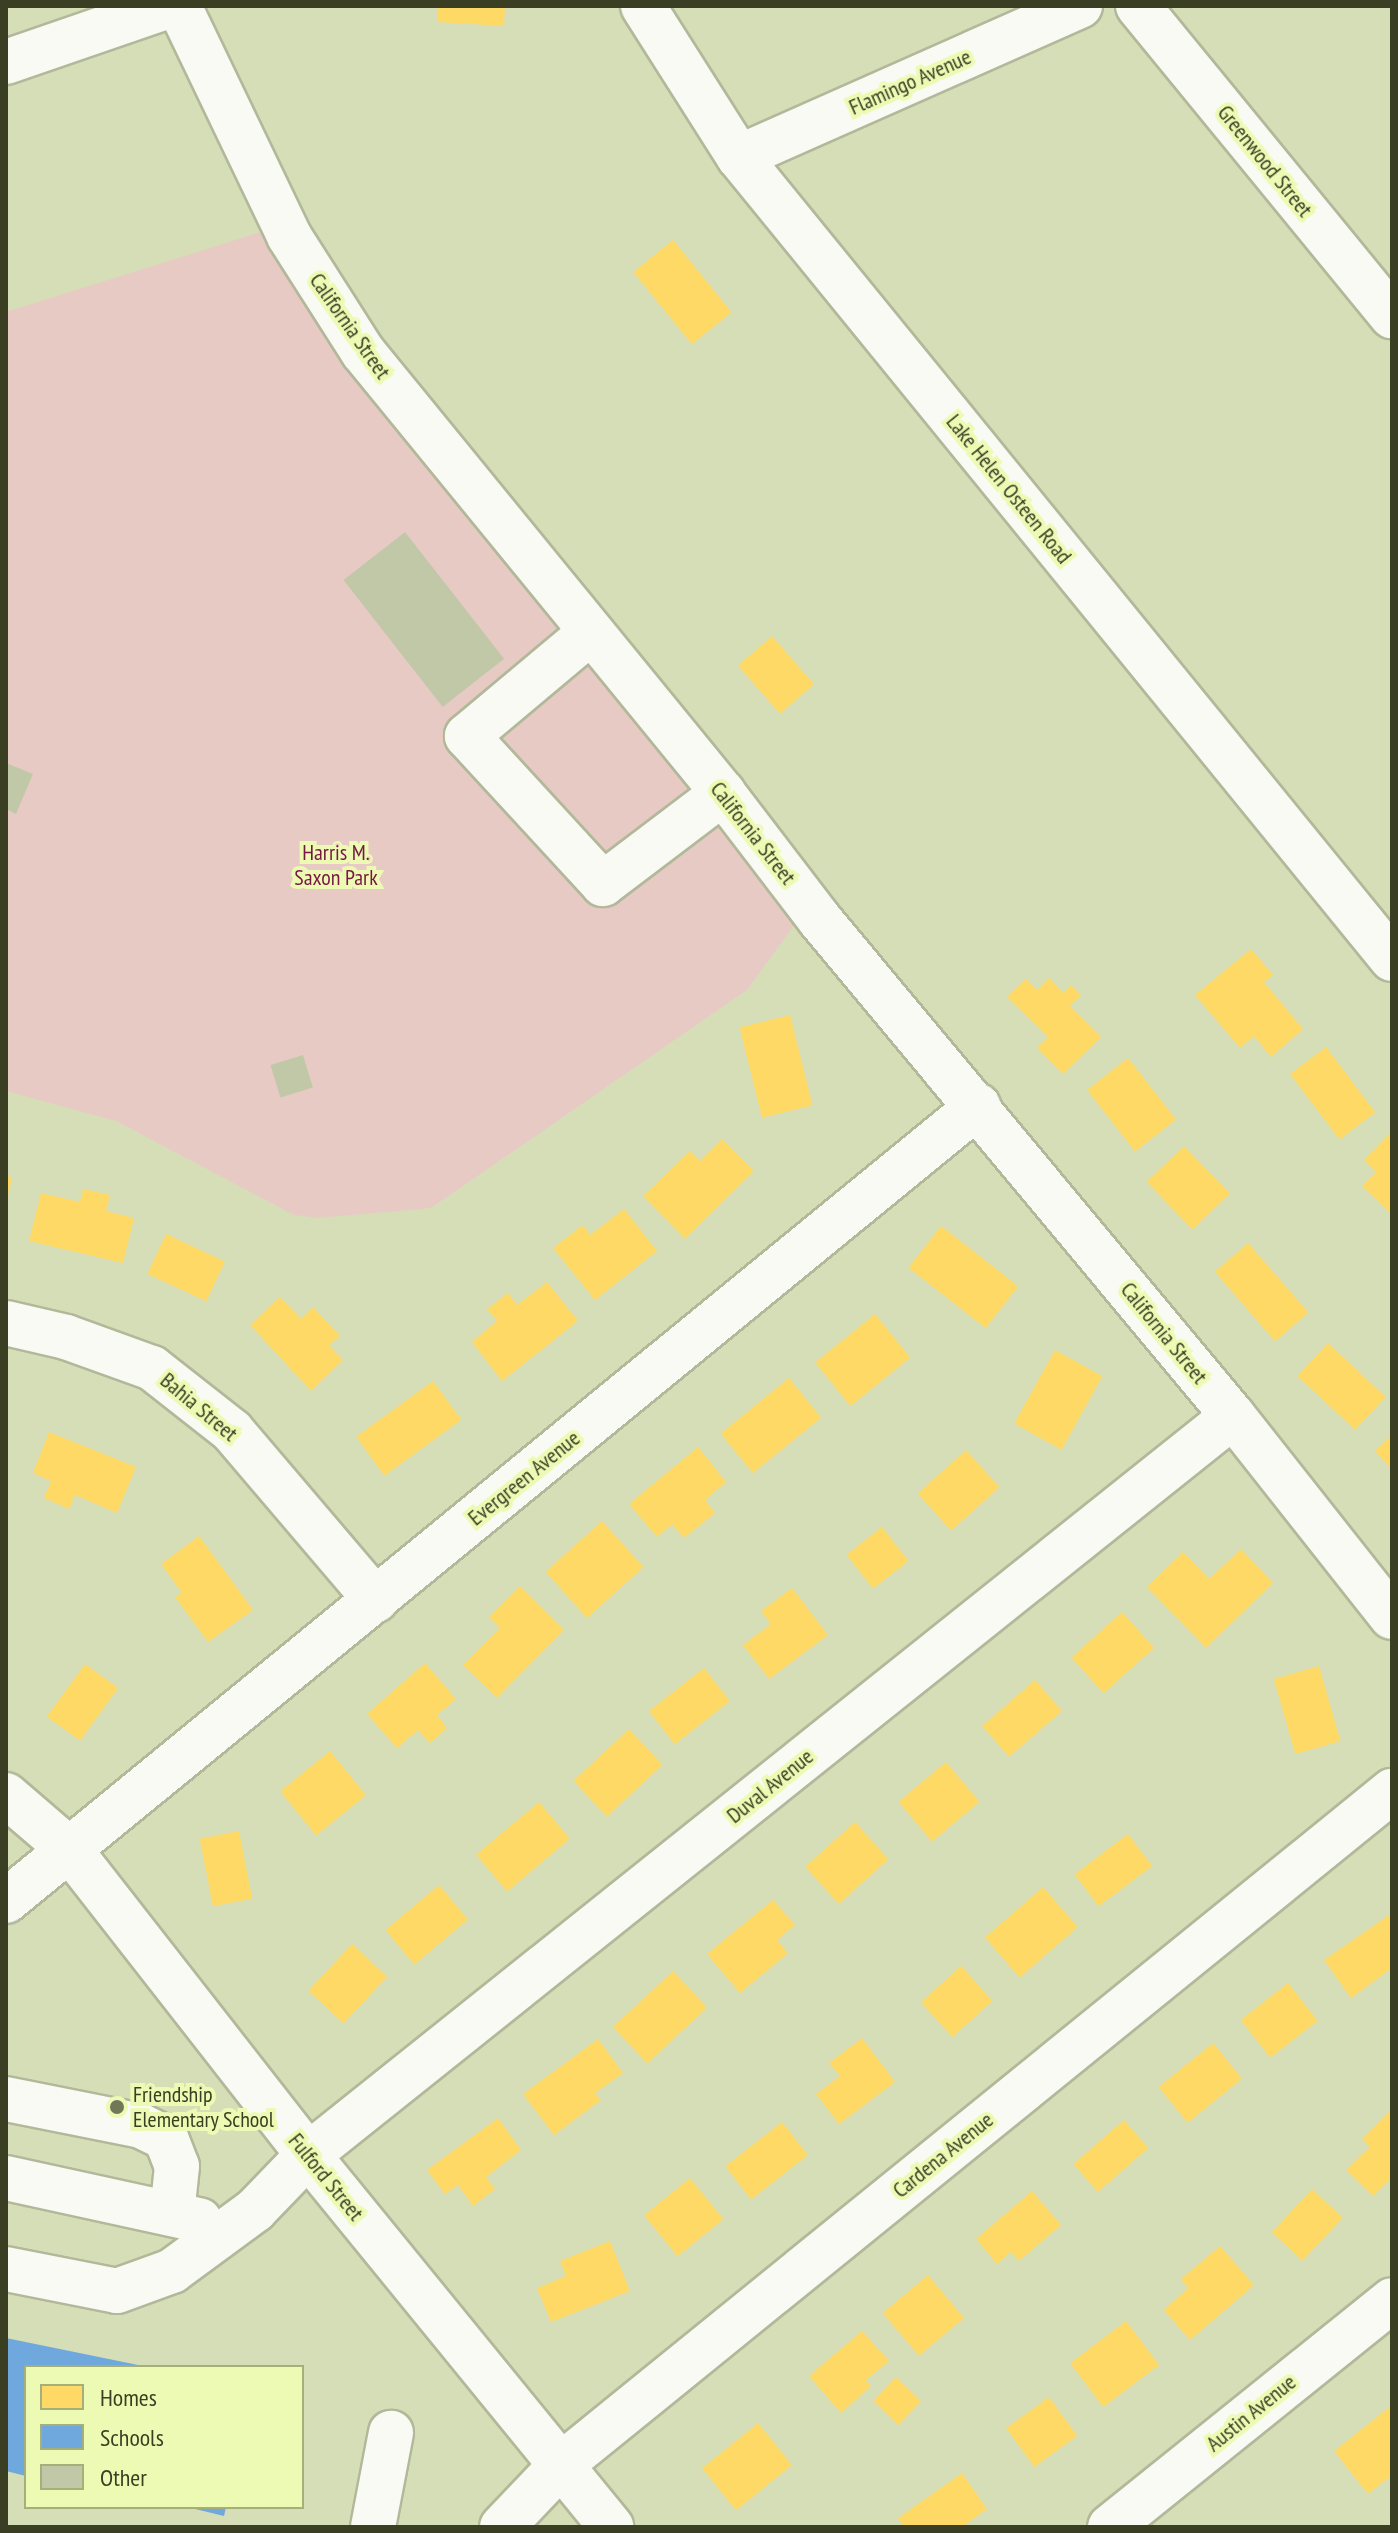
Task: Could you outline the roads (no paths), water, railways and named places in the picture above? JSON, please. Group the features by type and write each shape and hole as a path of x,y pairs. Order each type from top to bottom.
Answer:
{"street":[{"path":"6,62 169,6"},
{"name":"California Street","path":"179,6 289,236 363,352 723,793 820,920 978,1106 1233,1416 1392,1617"},
{"name":"Lake Helen Osteen Road","path":"643,6 739,157 1392,959"},
{"name":"Flamingo Avenue","path":"739,157 1080,6"},
{"name":"Greenwood Street","path":"1138,6 1392,316"},
{"path":"591,632 467,736 603,884 723,793"},
{"name":"Evergreen Avenue","path":"6,1901 978,1106"},
{"name":"Bahia Street","path":"6,1323 152,1368 232,1431 376,1600"},
{"name":"Duval Avenue","path":"6,2269 117,2291 172,2271 232,2227 308,2155 1233,1416"},
{"name":"Cardena Avenue","path":"502,2527 562,2464 1392,1791"},
{"name":"Fulford Street","path":"6,1795 70,1850 308,2155 611,2527"},
{"path":"6,2099 141,2126 166,2138 177,2166 172,2214"},
{"path":"6,2178 232,2227"},
{"name":"Austin Avenue","path":"1110,2527 1392,2300"},
{"path":"373,2527 391,2433"}],"place":[{"name":"Friendship Elementary School","path":"117,2107"}],"park label":[{"name":"Harris M. Saxon Park","path":"336,864"}]}
